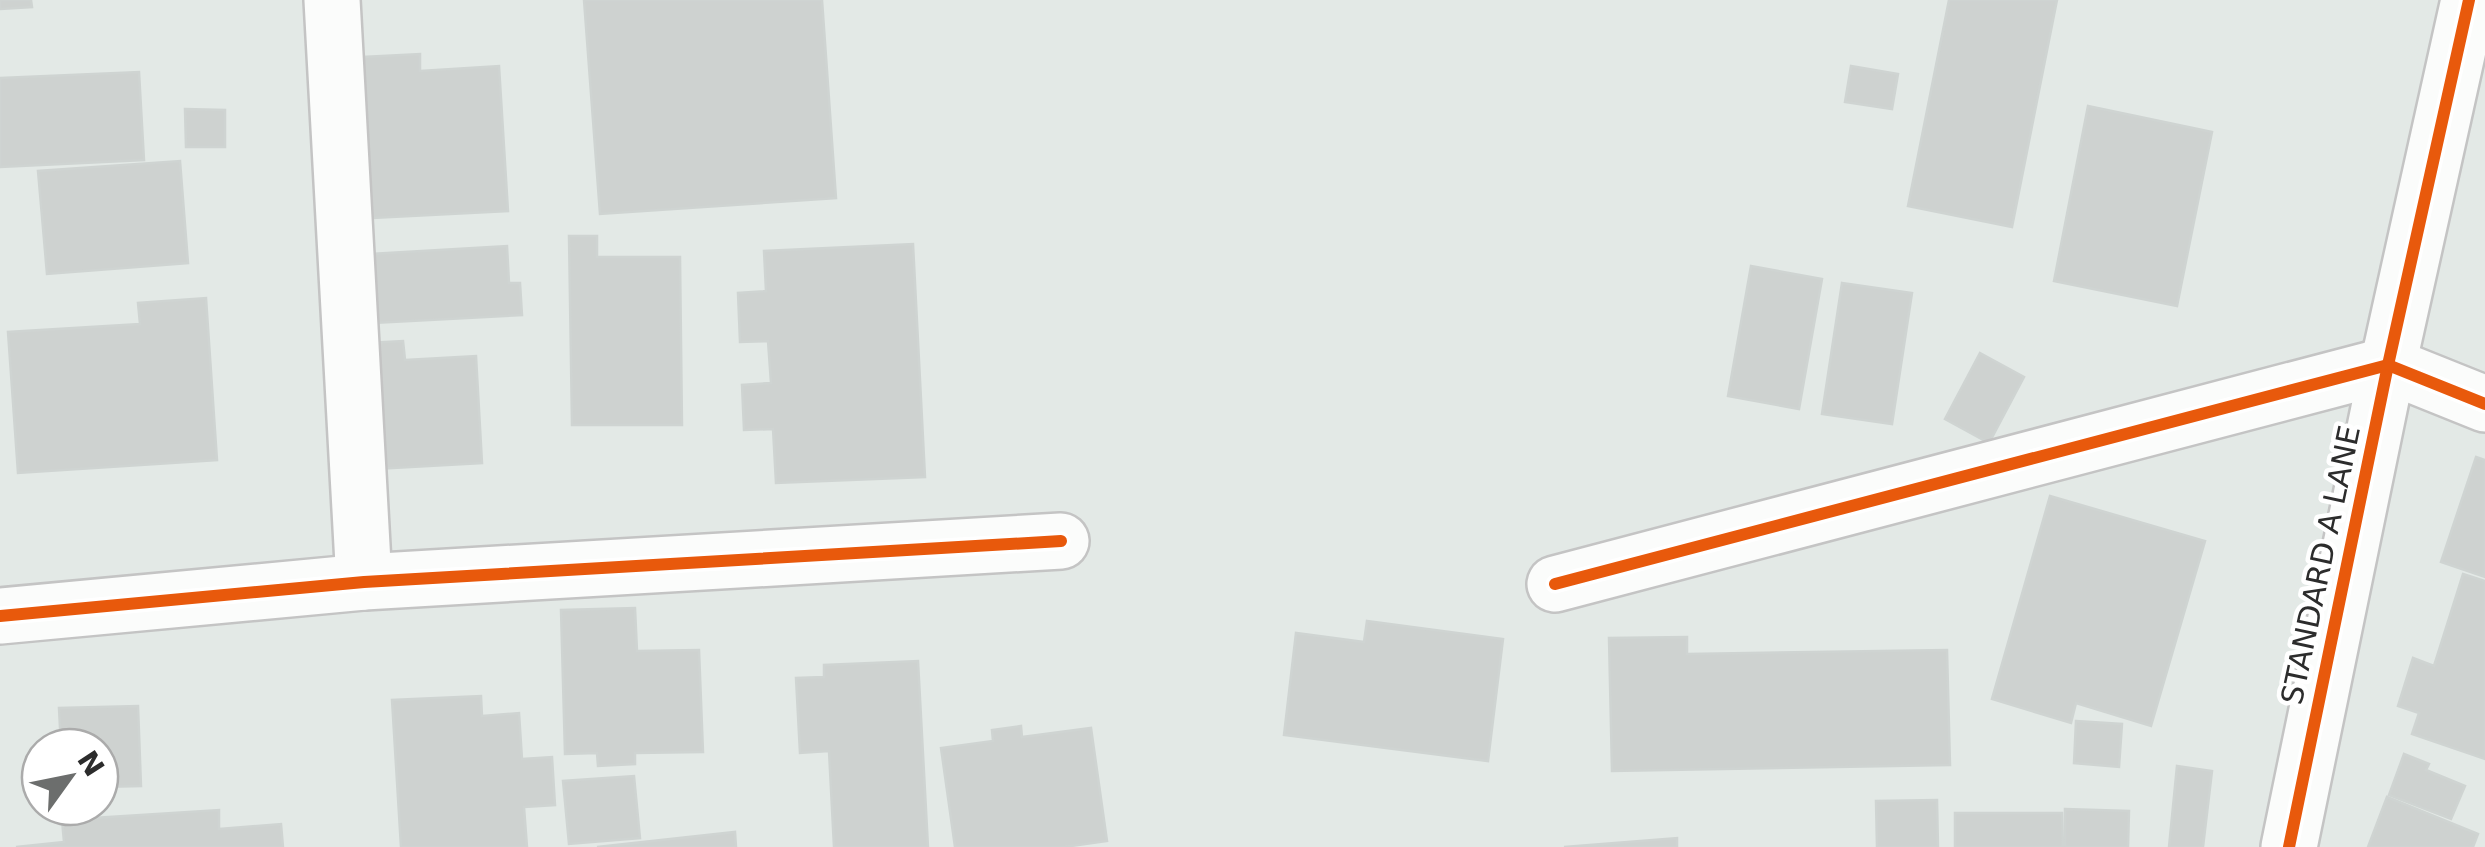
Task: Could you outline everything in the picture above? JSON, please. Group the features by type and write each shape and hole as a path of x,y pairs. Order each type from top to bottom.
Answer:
{"street":[{"path":"332,0 364,582"},
{"name":"STANDARD A LANE","path":"2289,847 2388,365 2469,0"},
{"path":"1555,584 2388,365 2485,404"},
{"path":"0,616 364,582 1061,541"}],"building":[{"path":"0,0 31,0 32,7 0,9"},
{"path":"584,0 822,0 836,198 600,214"},
{"path":"1949,0 2057,0 2012,227 1908,206"},
{"path":"420,54 420,71 499,66 508,211 373,218 363,57"},
{"path":"1851,66 1898,74 1892,109 1845,102"},
{"path":"139,72 144,160 0,167 0,78"},
{"path":"2088,106 2212,132 2177,306 2054,281"},
{"path":"185,109 225,110 225,147 186,147"},
{"path":"180,161 188,263 47,274 38,171"},
{"path":"569,236 597,236 597,257 680,257 682,425 572,425"},
{"path":"913,244 925,477 776,483 773,429 744,430 742,385 771,383 768,341 740,342 738,293 766,291 764,251"},
{"path":"507,246 509,283 520,283 522,315 374,323 371,254"},
{"path":"1751,266 1822,279 1799,409 1728,396"},
{"path":"1842,283 1912,293 1892,424 1822,414"},
{"path":"206,298 217,460 18,473 8,332 140,324 138,303"},
{"path":"403,341 405,360 476,356 482,463 376,469 368,343"},
{"path":"1980,353 2024,377 1989,443 1945,419"},
{"path":"2476,457 2485,460 2485,577 2441,562"},
{"path":"2050,496 2205,541 2151,726 2076,703 2071,723 1992,699"},
{"path":"2463,574 2485,581 2485,759 2412,734 2419,713 2398,706 2413,658 2434,666"},
{"path":"635,608 637,651 699,650 703,752 635,753 635,764 598,766 597,753 565,754 561,610"},
{"path":"1367,621 1503,639 1488,761 1284,735 1296,633 1364,642"},
{"path":"1687,637 1687,654 1947,650 1950,765 1612,771 1609,638"},
{"path":"918,661 928,847 834,847 829,751 800,753 796,678 824,677 824,665"},
{"path":"481,696 482,716 519,713 522,759 552,757 555,805 524,807 527,847 401,847 392,700"},
{"path":"138,706 141,786 120,787 120,727 60,727 59,708"},
{"path":"2076,721 2122,724 2119,767 2074,763"},
{"path":"1021,726 1022,737 1091,728 1107,841 1064,847 955,847 941,748 993,741 992,730"},
{"path":"2404,754 2429,764 2426,770 2465,786 2451,819 2389,795"},
{"path":"2177,766 2212,771 2203,847 2169,847"},
{"path":"634,776 640,838 569,844 563,781"},
{"path":"2387,797 2478,834 2473,847 2368,847"},
{"path":"1937,800 1938,847 1877,847 1876,801"},
{"path":"2065,809 2129,811 2128,847 2065,847"},
{"path":"219,810 219,829 281,824 283,847 16,847 64,842 63,827 120,827 120,816"},
{"path":"1955,813 2062,813 2063,847 1955,847"},
{"path":"735,832 736,847 597,847"},
{"path":"1677,838 1677,847 1564,847"}],"cycle path":[{"path":"2289,847 2388,365 2469,0"},
{"path":"1555,584 2388,365 2485,404"},
{"path":"0,616 364,582 1061,541"}]}
